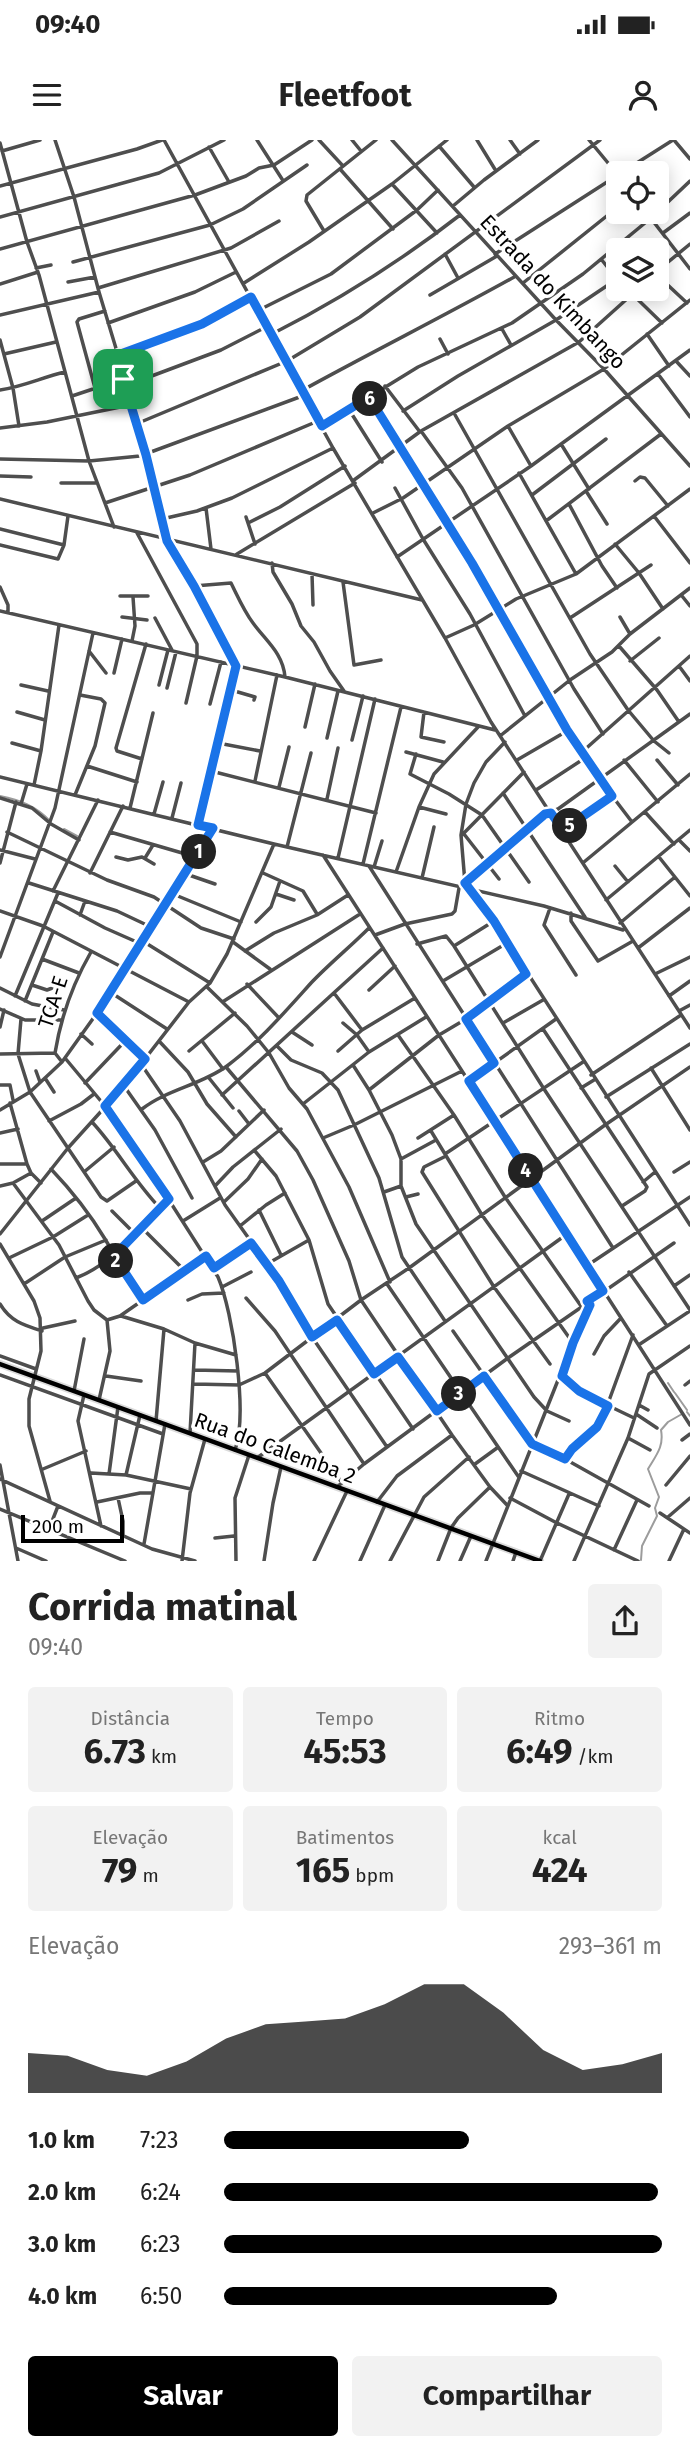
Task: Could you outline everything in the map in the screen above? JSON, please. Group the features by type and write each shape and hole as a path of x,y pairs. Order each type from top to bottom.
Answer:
{"main road":[{"name":"Rua do Calemba 2","path":"0,1364 540,1561"}],"street":[{"path":"1,151 40,140"},
{"path":"57,140 146,455 167,541 236,666 198,825"},
{"path":"0,186 163,140 333,448 445,638 496,731 690,1028"},
{"path":"0,217 159,173 224,140"},
{"path":"257,140 283,180"},
{"path":"0,249 195,195 259,168 274,165 312,140"},
{"path":"319,140 393,229"},
{"path":"352,140 361,151"},
{"path":"324,231 306,198 376,140"},
{"path":"244,283 392,184 447,140"},
{"path":"477,140 496,171"},
{"path":"510,140 520,154"},
{"path":"453,206 474,187 538,140"},
{"path":"589,140 607,161"},
{"path":"136,424 287,361 360,317 600,140"},
{"path":"641,161 673,140 690,159"},
{"name":"Estrada do Kimbango","path":"394,141 690,466"},
{"path":"0,143 89,461 114,527"},
{"path":"439,146 474,187"},
{"path":"209,147 229,182"},
{"path":"73,262 210,225 243,209 307,165"},
{"path":"669,201 690,181"},
{"path":"430,295 606,183"},
{"path":"392,184 437,233"},
{"path":"259,310 331,274 393,229 438,190"},
{"path":"663,233 690,213"},
{"path":"272,334 330,304 460,215"},
{"path":"523,283 606,217"},
{"path":"0,316 98,290 242,244 279,221"},
{"path":"626,238 643,224"},
{"path":"656,224 690,269"},
{"path":"669,261 690,244"},
{"path":"445,254 458,278"},
{"path":"105,503 153,488 321,423 386,386 502,328 606,255"},
{"path":"601,259 606,265"},
{"path":"0,284 51,265"},
{"path":"108,323 195,292 237,272"},
{"path":"0,459 89,461 146,455 304,393 403,335 436,321 516,276"},
{"path":"68,282 95,277"},
{"path":"372,513 403,499 508,426 604,369 688,302 669,285"},
{"path":"403,411 556,320 606,286"},
{"path":"118,355 202,324 251,297"},
{"path":"237,554 355,482 421,432 579,342 625,301"},
{"path":"640,301 662,323"},
{"path":"95,387 78,322 79,319 104,311"},
{"path":"125,386 214,353 268,326"},
{"path":"502,328 511,345"},
{"path":"647,334 669,366"},
{"path":"440,339 448,354"},
{"path":"0,340 3,363 13,388 19,426"},
{"path":"4,355 56,342"},
{"path":"397,556 531,466 690,351"},
{"path":"676,361 690,376"},
{"path":"0,390 65,372"},
{"path":"658,374 690,417"},
{"path":"72,396 123,379"},
{"path":"386,386 435,454 449,468 603,734"},
{"path":"369,397 447,522 581,753 632,822"},
{"path":"0,428 130,405"},
{"path":"348,408 382,462"},
{"path":"454,413 596,662 628,710 654,741 669,753"},
{"path":"508,426 531,466"},
{"path":"546,522 662,433"},
{"path":"532,495 606,439"},
{"path":"561,444 607,524"},
{"path":"162,519 206,508 260,486 333,448"},
{"path":"248,523 280,507 345,466"},
{"path":"519,473 576,574"},
{"path":"0,476 31,477"},
{"path":"635,481 640,477 645,478 668,506"},
{"path":"61,483 97,483"},
{"path":"395,488 525,716"},
{"path":"445,638 474,625 523,596 576,574 690,489"},
{"path":"0,499 422,600"},
{"path":"569,504 617,588"},
{"path":"206,508 211,549"},
{"path":"0,545 58,559 64,545 68,516"},
{"path":"654,516 690,563"},
{"path":"246,517 255,544"},
{"path":"0,529 64,545"},
{"path":"137,533 198,648 186,703"},
{"path":"615,544 639,573 663,610"},
{"path":"272,563 273,572 292,604 301,626 345,692"},
{"path":"570,618 651,565"},
{"path":"312,574 313,605"},
{"path":"343,582 354,665 381,660"},
{"path":"194,586 231,583 250,619 278,653 285,677"},
{"path":"0,587 8,605 8,613"},
{"path":"500,736 570,680 619,646 630,634 690,588"},
{"path":"120,596 148,596"},
{"path":"682,596 690,606"},
{"path":"132,641 134,597"},
{"path":"0,611 315,684 496,731"},
{"path":"122,617 146,620"},
{"path":"620,617 630,634"},
{"path":"155,618 172,651 167,688"},
{"path":"34,785 59,625"},
{"path":"0,957 6,934 29,883 60,790 93,633"},
{"path":"630,661 659,638"},
{"path":"114,673 122,639"},
{"path":"142,759 117,751 116,748 146,644"},
{"path":"619,646 680,722"},
{"path":"89,651 106,673"},
{"path":"159,685 172,651"},
{"path":"581,753 690,656"},
{"path":"210,704 221,662"},
{"path":"679,666 690,681"},
{"path":"255,781 277,675"},
{"path":"305,727 315,684"},
{"path":"22,685 48,691"},
{"path":"231,690 255,697 254,700"},
{"path":"327,738 338,691"},
{"path":"75,795 97,737 105,703 101,699 79,695"},
{"path":"352,740 363,696"},
{"path":"338,858 375,699"},
{"path":"401,707 366,865 612,1248"},
{"path":"17,712 45,720"},
{"path":"424,712 421,737 444,742"},
{"path":"130,808 153,713"},
{"path":"375,935 405,923 452,914 459,888 525,830 600,780 690,714"},
{"path":"396,872 429,783 443,762 479,726"},
{"path":"517,760 567,730"},
{"path":"505,742 480,773 466,804 462,834 465,883 494,921 690,1225"},
{"path":"12,743 41,751"},
{"path":"218,743 260,751"},
{"path":"279,788 289,747"},
{"path":"327,799 338,748"},
{"path":"406,752 443,762"},
{"path":"287,847 311,753"},
{"path":"416,754 410,774 482,815 529,882"},
{"path":"536,790 585,758"},
{"path":"657,760 678,785"},
{"path":"624,761 658,802"},
{"path":"87,766 137,782"},
{"path":"211,771 376,813"},
{"path":"462,834 524,772"},
{"path":"583,863 690,774"},
{"path":"0,777 571,913 625,930"},
{"path":"154,814 163,782"},
{"path":"172,818 181,783"},
{"path":"0,863 1,850 27,784"},
{"path":"503,793 585,917"},
{"path":"563,830 612,796"},
{"path":"0,798 37,811 50,823 79,840"},
{"path":"15,996 55,901 55,892 98,800"},
{"path":"90,873 123,806"},
{"path":"419,807 446,814"},
{"path":"645,812 674,844"},
{"path":"0,827 90,873 154,897 201,928 233,941 270,969"},
{"path":"422,878 434,827"},
{"path":"0,1110 30,1092 64,1060 97,1013 213,828"},
{"path":"606,900 690,830"},
{"path":"110,832 196,857"},
{"path":"462,834 499,879"},
{"path":"679,839 690,851"},
{"path":"374,867 382,841"},
{"path":"145,858 153,844"},
{"path":"0,1234 68,1148 124,1086 189,1002 209,985 242,922 274,844"},
{"path":"1,850 35,859"},
{"path":"323,855 690,1425"},
{"path":"116,857 128,860 145,858 154,864"},
{"path":"659,857 690,896"},
{"path":"615,866 628,882"},
{"path":"263,873 305,892 317,915"},
{"path":"186,874 215,884"},
{"path":"620,923 675,877"},
{"path":"256,922 271,907 279,881"},
{"path":"29,883 124,913 150,927"},
{"path":"173,894 242,922"},
{"path":"276,894 294,900"},
{"path":"245,951 274,933 317,915 348,895"},
{"path":"55,901 140,942 209,985 235,1013 269,1054 289,1088 303,1104 349,1187 388,1283 497,1448 519,1474 599,1506"},
{"path":"80,915 85,901"},
{"path":"550,908 544,925 576,975"},
{"path":"638,948 690,908"},
{"path":"0,911 43,926 189,1002"},
{"path":"571,913 571,921 598,961 633,941"},
{"path":"223,1001 360,914"},
{"path":"454,946 494,921"},
{"path":"142,1109 162,1096 209,1078 259,1041 313,981 369,928"},
{"path":"25,1001 53,932"},
{"path":"417,944 446,936 454,946 690,1311 639,1344"},
{"path":"443,982 508,943"},
{"path":"222,1095 383,947"},
{"name":"TCA-E","path":"91,952 64,1010 55,1053 105,1106 214,1268 224,1293 238,1371 238,1440 235,1450"},
{"path":"655,974 690,957"},
{"path":"42,960 79,973"},
{"path":"369,990 395,966"},
{"path":"369,1090 439,1035 466,1019 526,974"},
{"path":"669,996 690,981"},
{"path":"247,984 280,1018"},
{"path":"32,985 47,990 55,987"},
{"path":"0,988 25,1001 64,1010"},
{"path":"110,992 168,1030"},
{"path":"334,993 362,1030"},
{"path":"338,1051 362,1030 415,998"},
{"path":"503,1023 544,1000"},
{"path":"591,1075 690,1005"},
{"path":"0,1027 2,1009 21,1019 61,1020"},
{"path":"97,1013 145,1059"},
{"path":"189,1051 235,1013"},
{"path":"303,1104 369,1052 426,1017"},
{"path":"21,1019 18,1054 30,1092 84,1172 106,1201 136,1181"},
{"path":"469,1081 556,1019"},
{"path":"343,1023 357,1035 369,1052"},
{"path":"543,1029 647,1189 622,1206"},
{"path":"292,1032 312,1045"},
{"path":"81,1034 92,1044"},
{"path":"398,1035 581,1306"},
{"path":"85,1083 126,1040"},
{"path":"159,1041 195,1082 207,1104 236,1137"},
{"path":"202,1041 281,1129 297,1151 349,1261 361,1300 452,1435 490,1487 507,1504"},
{"path":"606,1097 690,1044"},
{"path":"277,1046 291,1060 319,1071 338,1090 371,1159 400,1252 445,1322"},
{"path":"0,1054 55,1053"},
{"path":"550,1364 494,1287 422,1170 583,1062"},
{"path":"141,1064 180,1121 223,1202 387,1447"},
{"path":"353,1065 381,1112 401,1159 401,1186 416,1224 547,1411 569,1421"},
{"path":"194,1384 239,1385 265,1373 361,1300 690,1067"},
{"path":"651,1068 690,1130"},
{"path":"36,1071 40,1083"},
{"path":"323,1138 462,1072"},
{"path":"44,1078 54,1092"},
{"path":"209,1078 233,1108"},
{"path":"581,1088 595,1080"},
{"path":"0,1085 10,1085 27,1164 40,1183"},
{"path":"124,1086 142,1109 192,1198"},
{"path":"49,1121 94,1094"},
{"path":"203,1162 236,1137 264,1110"},
{"path":"239,1111 249,1124"},
{"path":"418,1138 454,1115"},
{"path":"92,1122 160,1208"},
{"path":"0,1133 18,1129"},
{"path":"215,1186 233,1167 281,1129"},
{"path":"431,1131 482,1215 556,1323 573,1343"},
{"path":"401,1159 436,1140"},
{"path":"84,1172 114,1147"},
{"path":"254,1150 276,1176 309,1240 326,1300 337,1320 413,1429"},
{"path":"223,1202 248,1179 262,1159"},
{"path":"674,1172 690,1162"},
{"path":"0,1164 27,1164"},
{"path":"51,1169 88,1214 143,1300"},
{"path":"643,1182 655,1172"},
{"path":"0,1186 31,1173"},
{"path":"13,1182 53,1237 94,1310 107,1320 110,1342 106,1376 99,1400"},
{"path":"383,1192 401,1186"},
{"path":"240,1226 285,1193"},
{"path":"405,1197 418,1195"},
{"path":"183,1221 221,1197"},
{"path":"587,1265 690,1197"},
{"path":"42,1221 76,1198"},
{"path":"76,1278 99,1268 114,1256 169,1199"},
{"path":"259,1210 281,1255"},
{"path":"112,1212 135,1234"},
{"path":"9,1258 53,1237 88,1214"},
{"path":"141,1227 184,1271"},
{"path":"257,1458 568,1234"},
{"path":"24,1284 65,1257 106,1240"},
{"path":"267,1264 309,1240"},
{"path":"214,1268 251,1243"},
{"path":"337,1487 364,1464 556,1323 674,1243"},
{"path":"0,1244 37,1309 42,1329 40,1359 31,1387 29,1426 50,1502"},
{"path":"107,1320 120,1315 206,1256"},
{"path":"222,1287 251,1272"},
{"path":"629,1272 667,1326"},
{"path":"674,1286 690,1275"},
{"path":"188,1300 202,1294 224,1293"},
{"path":"246,1298 290,1353 364,1464"},
{"path":"486,1561 519,1474 589,1311 590,1305 587,1301"},
{"path":"0,1304 14,1321 42,1329 75,1321"},
{"path":"120,1315 236,1355"},
{"path":"594,1354 604,1336 621,1318"},
{"path":"156,1421 164,1329"},
{"path":"453,1331 532,1444 565,1459 649,1506"},
{"path":"565,1459 572,1449 597,1427 608,1406 633,1335"},
{"path":"74,1391 84,1339"},
{"path":"190,1433 195,1343"},
{"path":"574,1561 628,1438 646,1379 654,1368 690,1346"},
{"path":"0,1356 36,1369"},
{"path":"194,1370 238,1371"},
{"path":"265,1373 342,1483"},
{"path":"0,1375 163,1434"},
{"path":"106,1376 141,1381"},
{"path":"562,1376 579,1391 608,1406 635,1415 657,1428"},
{"path":"685,1385 690,1381"},
{"path":"84,1395 78,1421 101,1527"},
{"path":"639,1405 648,1410"},
{"path":"109,1474 118,1407"},
{"path":"126,1475 140,1415"},
{"path":"144,1544 165,1424"},
{"path":"682,1440 690,1434"},
{"path":"377,1502 397,1476 452,1435"},
{"path":"628,1438 650,1450"},
{"path":"182,1560 191,1489 205,1439"},
{"path":"475,1464 497,1448"},
{"path":"43,1469 86,1451"},
{"path":"236,1561 235,1497 249,1455"},
{"path":"666,1485 690,1456"},
{"path":"390,1561 427,1493 468,1457"},
{"path":"0,1465 18,1561"},
{"path":"264,1561 281,1467"},
{"path":"91,1473 126,1475 191,1489"},
{"path":"2,1479 164,1554 195,1561"},
{"path":"438,1561 451,1528 464,1511 490,1487"},
{"path":"314,1561 347,1491"},
{"path":"97,1502 139,1493 153,1493"},
{"path":"540,1561 569,1494"},
{"path":"118,1498 123,1536"},
{"path":"510,1498 638,1561"},
{"path":"668,1517 690,1498"},
{"path":"614,1550 637,1500"},
{"path":"360,1561 386,1505"},
{"path":"48,1529 58,1506"},
{"path":"0,1509 125,1561"},
{"path":"660,1513 690,1533"},
{"path":"669,1561 684,1529"},
{"path":"215,1538 234,1536"},
{"path":"460,1561 471,1536"},
{"path":"15,1548 47,1561"},
{"path":"513,1561 516,1552"}],"waterway":[{"path":"0,796 27,804 50,821"},
{"path":"64,829 77,836"},
{"path":"668,1383 674,1392"},
{"path":"675,1393 687,1410"},
{"path":"687,1412 690,1416"},
{"path":"641,1560 642,1546 657,1516 655,1508 659,1497 648,1469 661,1445 661,1430 668,1422 682,1414"}],"route":[{"path":"251,297 322,426 369,397 472,563 567,730 612,796 563,830 551,813 545,814 465,883 494,921 526,974 466,1019 494,1063 469,1081 603,1291 587,1301 590,1305 589,1311 573,1343 562,1376 579,1391 608,1406 597,1427 572,1449 565,1459 532,1444 484,1376 437,1411 398,1357 374,1374 337,1320 312,1337 279,1281 251,1243 214,1268 206,1256 143,1300 114,1256 169,1199 105,1106 145,1059 97,1013 213,828 198,825 236,666 167,541 146,455 123,379 118,355 177,335 251,297"}]}
